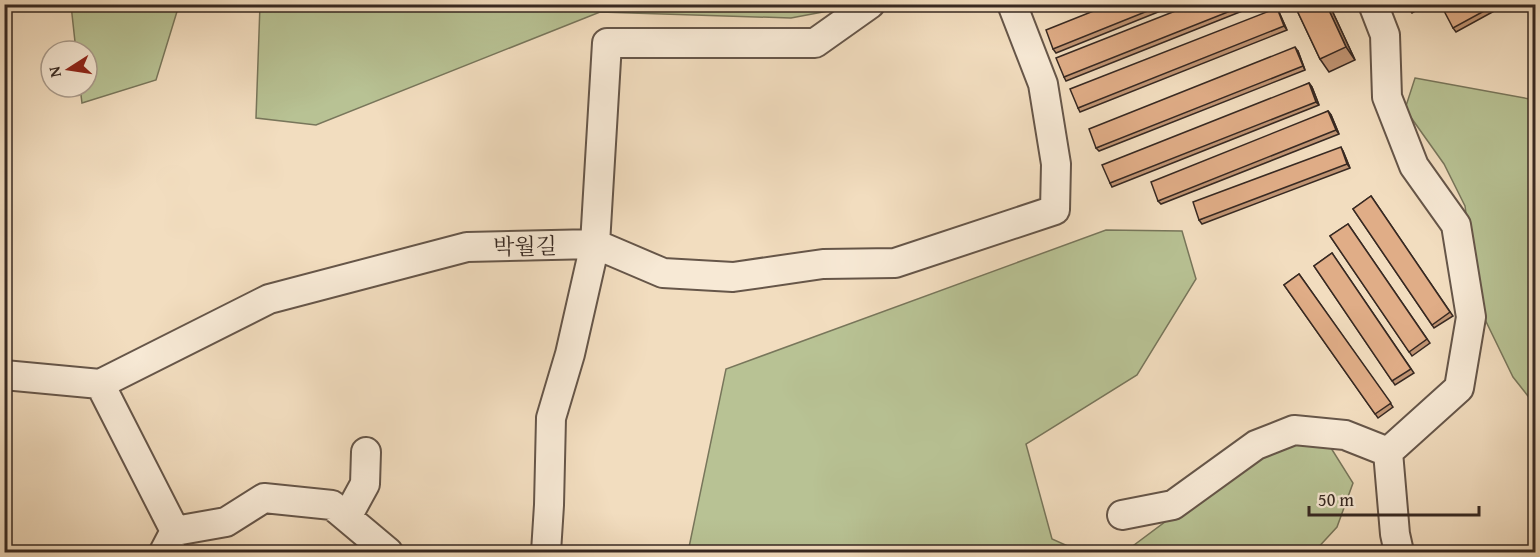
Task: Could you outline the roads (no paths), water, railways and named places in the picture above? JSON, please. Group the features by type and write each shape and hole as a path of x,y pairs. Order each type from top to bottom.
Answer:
{"street":[{"path":"546,552 551,418 570,354 595,244 607,42 816,43 870,4"},
{"path":"595,244 663,273 733,277 823,264 895,263 1055,210 1056,164 1043,84 1012,4"},
{"path":"1373,4 1385,35 1388,97 1414,166 1455,225 1471,317 1459,388 1388,452"},
{"name":"박월길","path":"100,384 269,298 467,247 595,244"},
{"path":"4,375 100,384 170,542 226,522 264,498 332,505 388,552"},
{"path":"1122,515 1173,505 1257,445 1294,430 1345,435 1388,452"},
{"path":"346,517 365,484 366,452"},
{"path":"1388,452 1395,534 1399,552"}]}
